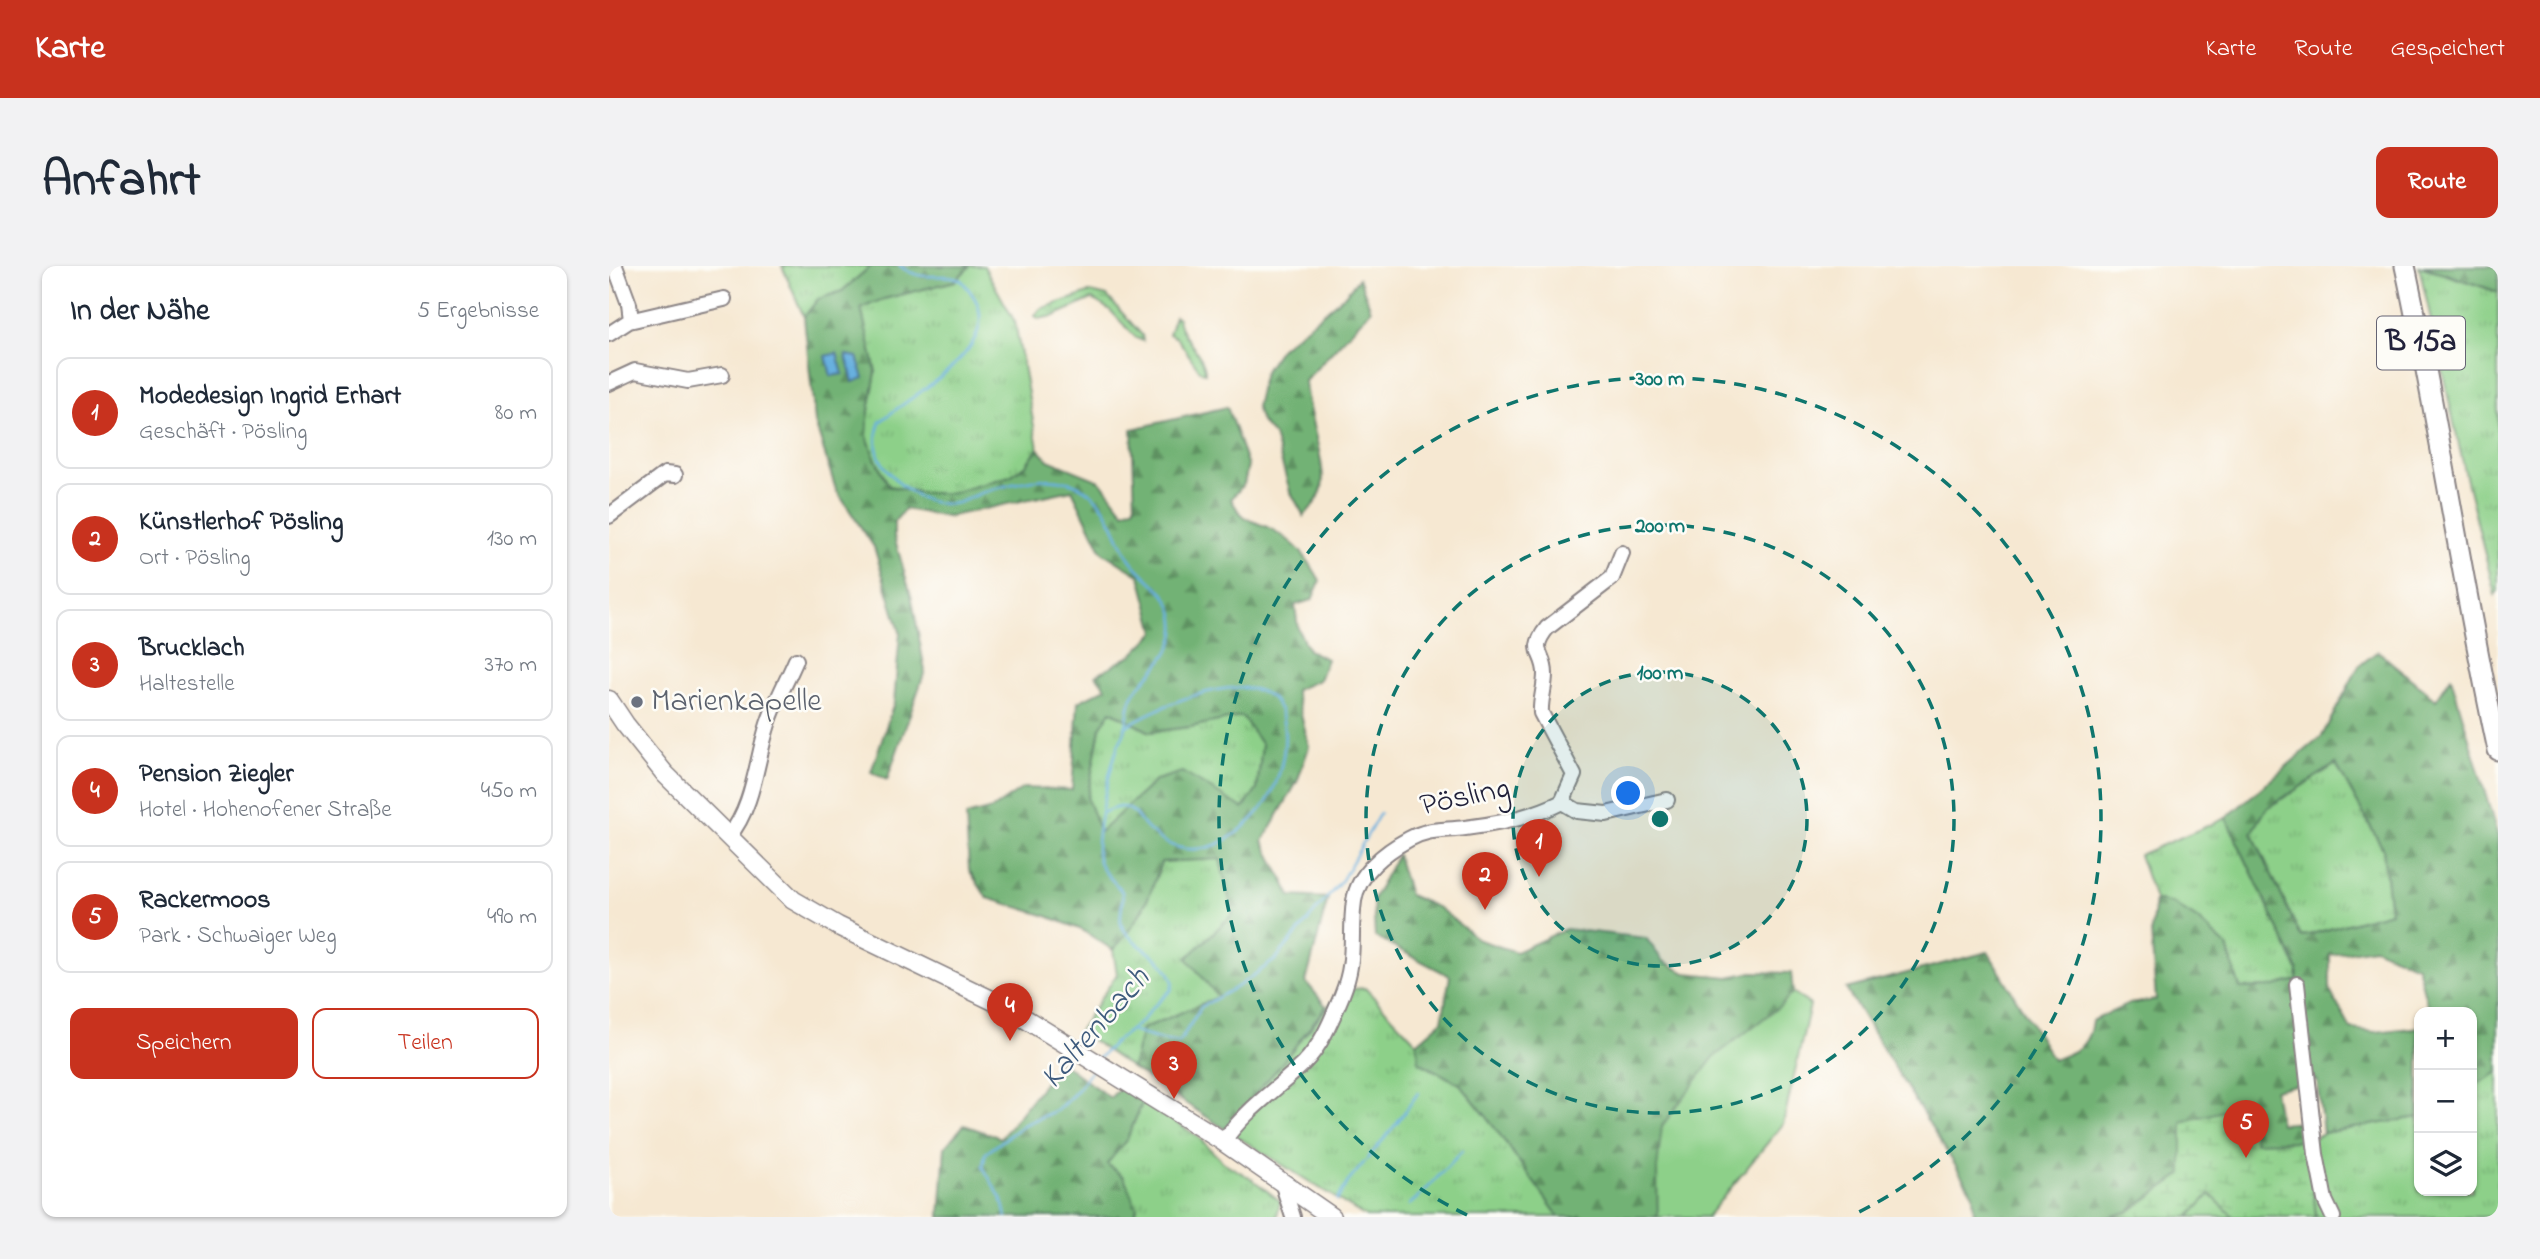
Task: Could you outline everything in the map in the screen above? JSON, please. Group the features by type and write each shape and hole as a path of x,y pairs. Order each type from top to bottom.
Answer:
{"highway":[{"name":"B 15a","path":"2405,266 2436,420 2477,652 2498,750"}],"main road":[{"path":"609,700 666,774 793,900 838,926 1006,1007 1223,1142 1332,1217"}],"street":[{"path":"615,266 629,304 631,320"},
{"path":"609,334 631,320 724,299"},
{"path":"609,383 635,371 688,381 722,375"},
{"path":"609,516 665,474 675,475"},
{"path":"1622,553 1612,578 1547,628 1539,639 1537,650 1546,672 1541,713 1574,775 1562,802 1577,811 1606,814 1668,800"},
{"path":"729,836 748,801 768,723 796,660"},
{"name":"Pösling","path":"1223,1142 1272,1090 1304,1063 1328,1031 1351,973 1354,899 1368,871 1382,856 1431,829 1494,824 1542,812 1562,802"},
{"path":"2297,984 2316,1154 2325,1200 2333,1217"},
{"path":"1282,1182 1293,1217"}],"green space":[{"path":"782,266 871,266 842,291 818,299 804,317"},
{"path":"871,266 970,266 955,281 884,299 861,308 876,372 867,436 889,486 923,493 952,493 1010,476 1026,465 1038,448 1048,460 1100,481 1124,512 1135,507 1132,429 1227,407 1248,466 1244,484 1231,499 1245,517 1275,531 1296,547 1320,581 1312,600 1295,605 1298,629 1308,650 1327,659 1319,680 1295,690 1309,747 1297,782 1263,841 1291,896 1328,898 1306,982 1326,1006 1279,1067 1225,1129 1132,1068 1142,1029 1218,997 1187,958 1233,914 1220,859 1161,862 1143,909 1113,950 1082,930 987,898 969,870 966,816 992,809 1023,788 1072,790 1078,702 1106,688 1096,675 1133,654 1155,632 1140,576 1102,552 1072,490 947,517 905,509 894,522 894,536 912,599 925,671 887,780 871,772 894,703 900,632 874,547 836,490 815,422 804,317 818,299 842,291","holes":["1111,711 1150,732 1242,716 1262,745 1257,790 1243,808 1182,772 1156,780 1100,832 1087,799 1100,728"]},
{"path":"970,266 984,266 1015,322 1038,448 1026,465 1010,476 952,493 923,493 889,486 867,436 876,372 861,308 884,299 955,281"},
{"path":"2419,266 2498,292 2498,591 2495,595 2466,477"},
{"path":"2423,266 2498,266 2498,292"},
{"path":"1359,278 1371,310 1305,381 1323,478 1319,496 1304,516 1290,491 1274,436 1261,422 1256,407 1264,372 1280,349 1345,295"},
{"path":"1091,292 1107,296 1142,335 1143,341 1136,338 1110,310 1092,299 1054,316 1038,319 1035,316 1040,309"},
{"path":"1175,316 1201,360 1205,373 1200,371 1177,338 1169,334"},
{"path":"2378,651 2436,700 2451,677 2498,837 2498,1072 2477,1084 2477,1007 2428,1007 2417,966 2374,948 2330,955 2330,991 2351,1029 2375,1032 2414,1028 2414,1118 2323,1133 2317,1080 2274,1090 2280,1124 2303,1122 2308,1141 2255,1142 2245,1106 2182,1122 2182,1174 2128,1212 2109,1217 1974,1217 1973,1194 1846,989 1988,952 2053,1060 2069,1054 2084,1043 2092,1021 2129,1004 2156,1000 2151,931 2155,900 2173,904 2197,919 2227,947 2240,988 2271,987 2297,980 2298,970 2226,818 2322,736 2359,666","holes":["2336,764 2383,849 2390,912 2301,937 2252,833 2266,809"]},
{"path":"1110,711 1150,732 1242,716 1262,745 1257,790 1243,809 1156,780 1100,833 1087,799 1100,728"},
{"path":"2336,764 2383,849 2390,912 2301,937 2252,833 2266,809"},
{"path":"2226,818 2298,970 2297,980 2271,987 2240,988 2227,947 2197,919 2173,904 2155,900 2139,855"},
{"path":"1397,855 1409,895 1439,908 1479,940 1516,952 1566,929 1646,938 1663,961 1685,973 1729,977 1752,972 1791,973 1793,992 1657,1169 1658,1217 1559,1217 1460,1084 1419,1062 1417,1043 1442,1021 1450,976 1375,937 1373,899"},
{"path":"1220,858 1233,914 1219,997 1142,1029 1132,1068 1079,1031 1117,974 1113,950 1143,909 1161,862"},
{"path":"1365,988 1417,1043 1419,1062 1460,1084 1559,1217 1366,1217 1225,1129 1342,990"},
{"path":"1793,992 1810,1005 1783,1124 1707,1217 1658,1217 1657,1169 1662,1126 1714,1057 1781,1005"},
{"path":"1061,1062 1110,1098 1121,1087 1143,1101 1127,1139 1107,1164 1124,1177 1137,1208 1134,1217 940,1217 945,1147 964,1125 1001,1138"},
{"path":"2498,1072 2498,1217 2316,1217 2308,1141 2323,1133 2414,1118 2414,1196 2477,1196 2477,1084"},
{"path":"1143,1101 1197,1136 1223,1162 1252,1179 1280,1201 1277,1217 1134,1217 1137,1208 1106,1164 1127,1139"},
{"path":"2245,1105 2255,1142 2308,1141 2316,1217 2234,1217 2210,1194 2189,1217 2109,1217 2128,1212 2182,1174 2182,1122"},
{"path":"2210,1194 2234,1217 2189,1217"}],"water":[{"path":"837,353 843,374 831,376 826,356"},
{"path":"846,355 857,357 864,378 853,382"}],"waterway":[{"name":"Kaltenbach","path":"900,266 918,275 949,276 961,280 974,297 980,316 977,335 966,352 932,384 880,422 877,448 888,471 918,496 946,504 1031,481 1047,479 1077,485 1091,494 1103,507 1130,559 1164,594 1173,611 1175,633 1172,643 1161,661 1140,685 1130,703 1126,729 1107,787 1097,848 1102,868 1122,892 1121,921 1124,930 1165,966 1173,982 1171,990 1142,1021 1099,1058"},
{"name":"Kaltenbach","path":"1102,813 1117,807 1126,807 1150,831 1167,843 1186,849 1207,848 1231,837 1258,813 1270,796 1281,766 1285,732 1282,716 1276,703 1266,694 1251,689 1215,690 1174,702 1125,727"},
{"path":"1131,1031 1179,1043 1201,1007 1240,985 1275,960 1342,880 1380,813"},
{"name":"Kaltenbach","path":"1006,1217 1002,1200 983,1167 985,1154 1023,1125 1057,1110 1076,1092 1092,1070"},
{"path":"1337,1200 1418,1093"},
{"path":"1409,1205 1462,1151"}],"place":[{"name":"Marienkapelle","path":"637,702"},
{"name":"Modedesign Ingrid Erhart","path":"1539,877"},
{"name":"Künstlerhof Pösling","path":"1485,910"},
{"name":"Pension Ziegler","path":"1010,1041"},
{"name":"Brucklach","path":"1174,1099"},
{"name":"Rackermoos","path":"2246,1158"}]}
